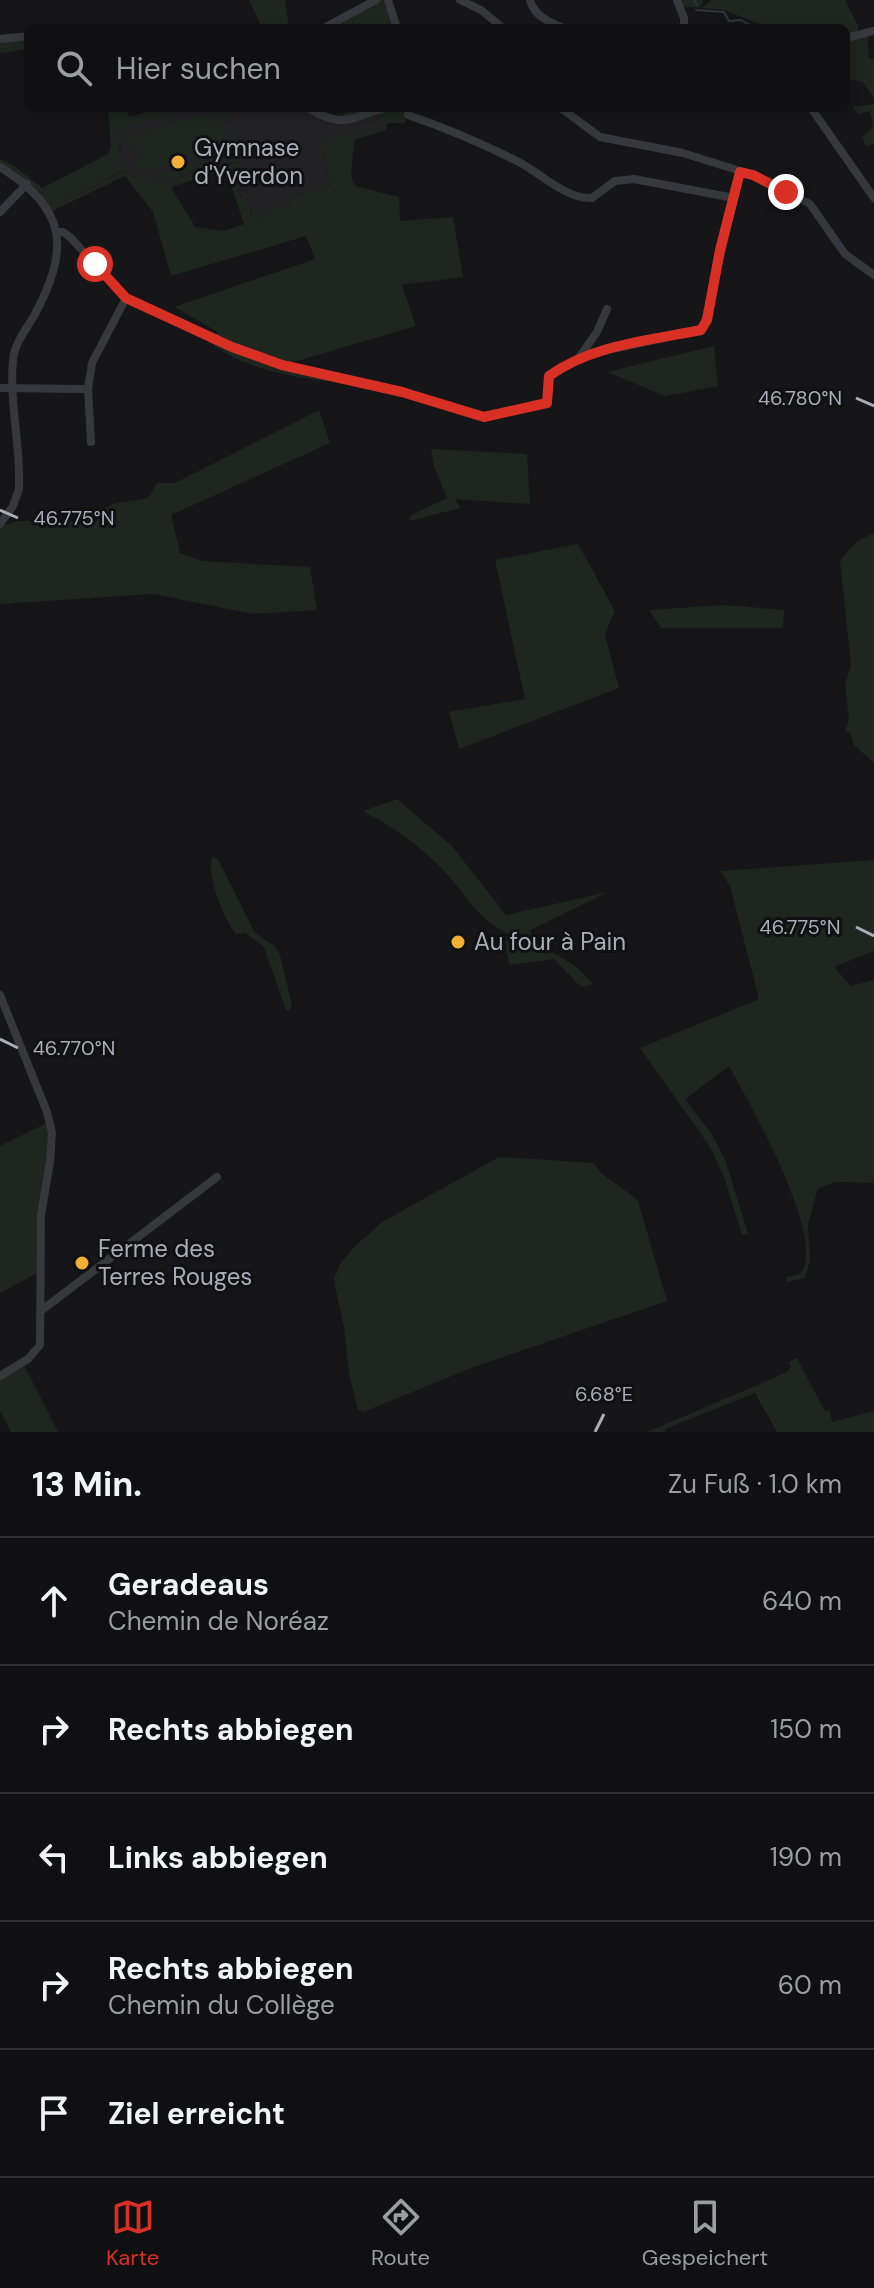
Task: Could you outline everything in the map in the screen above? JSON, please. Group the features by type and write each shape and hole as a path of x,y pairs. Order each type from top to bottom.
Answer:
{"street":[{"path":"388,0 396,24"},
{"path":"460,0 481,10 498,24"},
{"path":"530,0 539,16 555,24"},
{"path":"677,0 684,24"},
{"path":"331,24 372,1"},
{"path":"850,37 874,31"},
{"path":"0,39 24,36"},
{"path":"315,112 337,121 370,112"},
{"path":"408,112 408,115 474,141 585,199 595,197 615,181 634,179 734,198"},
{"path":"566,112 600,137 683,153 753,175 810,204 845,254 874,275"},
{"path":"814,112 874,198"},
{"path":"0,167 27,184 39,196 56,232 58,250 54,275 15,351 13,390 19,489 13,506 0,524"},
{"path":"56,232 70,237 126,298 232,347 282,365 402,392 484,417 547,403 549,376 578,359 701,330 740,172"},
{"path":"0,212 27,184"},
{"path":"91,442 88,389 95,356 126,298"},
{"path":"578,359 597,332 607,309"},
{"path":"0,388 88,389"},
{"path":"0,995 47,1112 52,1133 41,1215 41,1337 38,1349 23,1363 0,1376"},
{"path":"42,1310 217,1177"}],"shaded area":[{"path":"249,0 285,0 288,24 260,24"},
{"path":"376,0 389,0 396,24 331,24"},
{"path":"677,0 703,0 700,8 680,6"},
{"path":"712,0 848,0 845,1 858,25 858,33 867,32 869,59 874,59 874,99 863,82 850,79 850,24 759,24 724,10 701,8"},
{"path":"24,36 24,50 0,53 0,39"},
{"path":"874,104 874,144 867,147 862,138 873,127 870,111 858,114 853,107"},
{"path":"108,112 127,112 129,117 147,112 177,112 114,131 116,139 125,136 119,149 122,164 112,169 126,169 51,207 127,172 137,177 153,177 156,184 239,161 245,178 236,178 237,182 243,181 244,184 238,190 241,198 246,197 251,215 256,214 258,218 266,216 265,211 291,203 290,196 331,186 321,148 324,139 350,136 381,126 378,112 408,112 405,123 387,123 386,130 354,140 351,176 355,186 399,197 400,221 453,217 463,277 402,285 416,326 284,365 367,384 305,378 264,369 225,353 209,342 218,332 174,307 315,259 306,236 171,276 153,212 125,176 48,213 42,202 0,167 0,159 13,165 42,188 108,154 111,146","holes":["226,170 244,224 224,231 195,227 171,187"]},
{"name":"Gymnase d'Yverdon","path":"174,112 315,112 327,119 378,112 382,126 331,139 321,148 331,186 290,196 292,203 265,211 266,216 258,218 252,215 246,198 242,198 238,190 236,178 239,161 156,184 153,177 137,177 127,172 51,207 126,170 112,170 123,137 116,139 113,131"},
{"path":"214,112 226,115 235,156 209,166 205,162 205,167 161,180 158,173 204,161 223,149 228,141 223,118"},
{"path":"349,112 371,112 345,121 335,116"},
{"path":"201,114 215,118 223,128 223,140 214,152 147,171 136,171 136,163 141,161 138,150 135,151 127,140 130,137"},
{"path":"714,346 718,386 665,396 607,372"},
{"path":"319,410 330,443 171,515 180,553 202,561 310,567 317,610 253,614 153,594 0,604 0,526 19,521 97,521 100,511 113,504 148,498 157,483 175,483"},
{"path":"431,449 527,454 530,504 455,499 460,508 410,521 410,516 447,498 434,466"},
{"path":"874,533 874,763 854,745 850,733 845,732 849,720 845,685 851,665 840,560 857,541"},
{"path":"578,544 615,611 605,634 619,688 459,749 449,712 525,699 495,560"},
{"path":"724,605 784,610 783,628 661,628 649,610"},
{"path":"397,799 452,846 506,915 608,892 531,930 532,944 566,960 593,984 581,987 554,959 509,965 505,941 512,936 481,915 426,853 396,830 363,811"},
{"path":"213,856 218,859 255,933 275,946 280,955 292,1005 289,1010 286,1010 264,947 245,933 236,934 226,918 213,883"},
{"path":"874,860 874,951 834,967 851,986 874,980 874,1183 834,1182 818,1189 808,1224 810,1261 805,1278 787,1282 786,1277 802,1271 806,1254 803,1229 781,1168 729,1066 685,1099 711,1133 726,1162 748,1234 742,1235 724,1177 710,1147 640,1048 759,999 730,886 720,871"},
{"path":"49,1122 41,1271 0,1293 0,1146"},
{"path":"499,1157 594,1163 601,1173 634,1197 638,1201 667,1301 474,1367 363,1412 358,1410 334,1279 340,1264 382,1222"},
{"path":"797,1358 824,1410 830,1411 832,1422 874,1411 874,1432 777,1432 755,1393 665,1429 665,1432 647,1432 774,1378 788,1371 791,1367 789,1362"},
{"path":"23,1363 58,1432 11,1432 0,1411 0,1376"}],"waterway":[{"path":"694,0 697,5"},
{"path":"696,10 724,12 729,21 741,20 748,24"}],"place":[{"name":"Gymnase d'Yverdon","path":"178,162"},
{"name":"Au four à Pain","path":"458,942"},
{"name":"Ferme des Terres Rouges","path":"82,1263"}],"route":[{"path":"95,264 126,298 232,347 317,375 402,392 484,417 547,403 549,376 578,359 701,330 707,320 720,250 740,172 753,175 786,192"}]}
